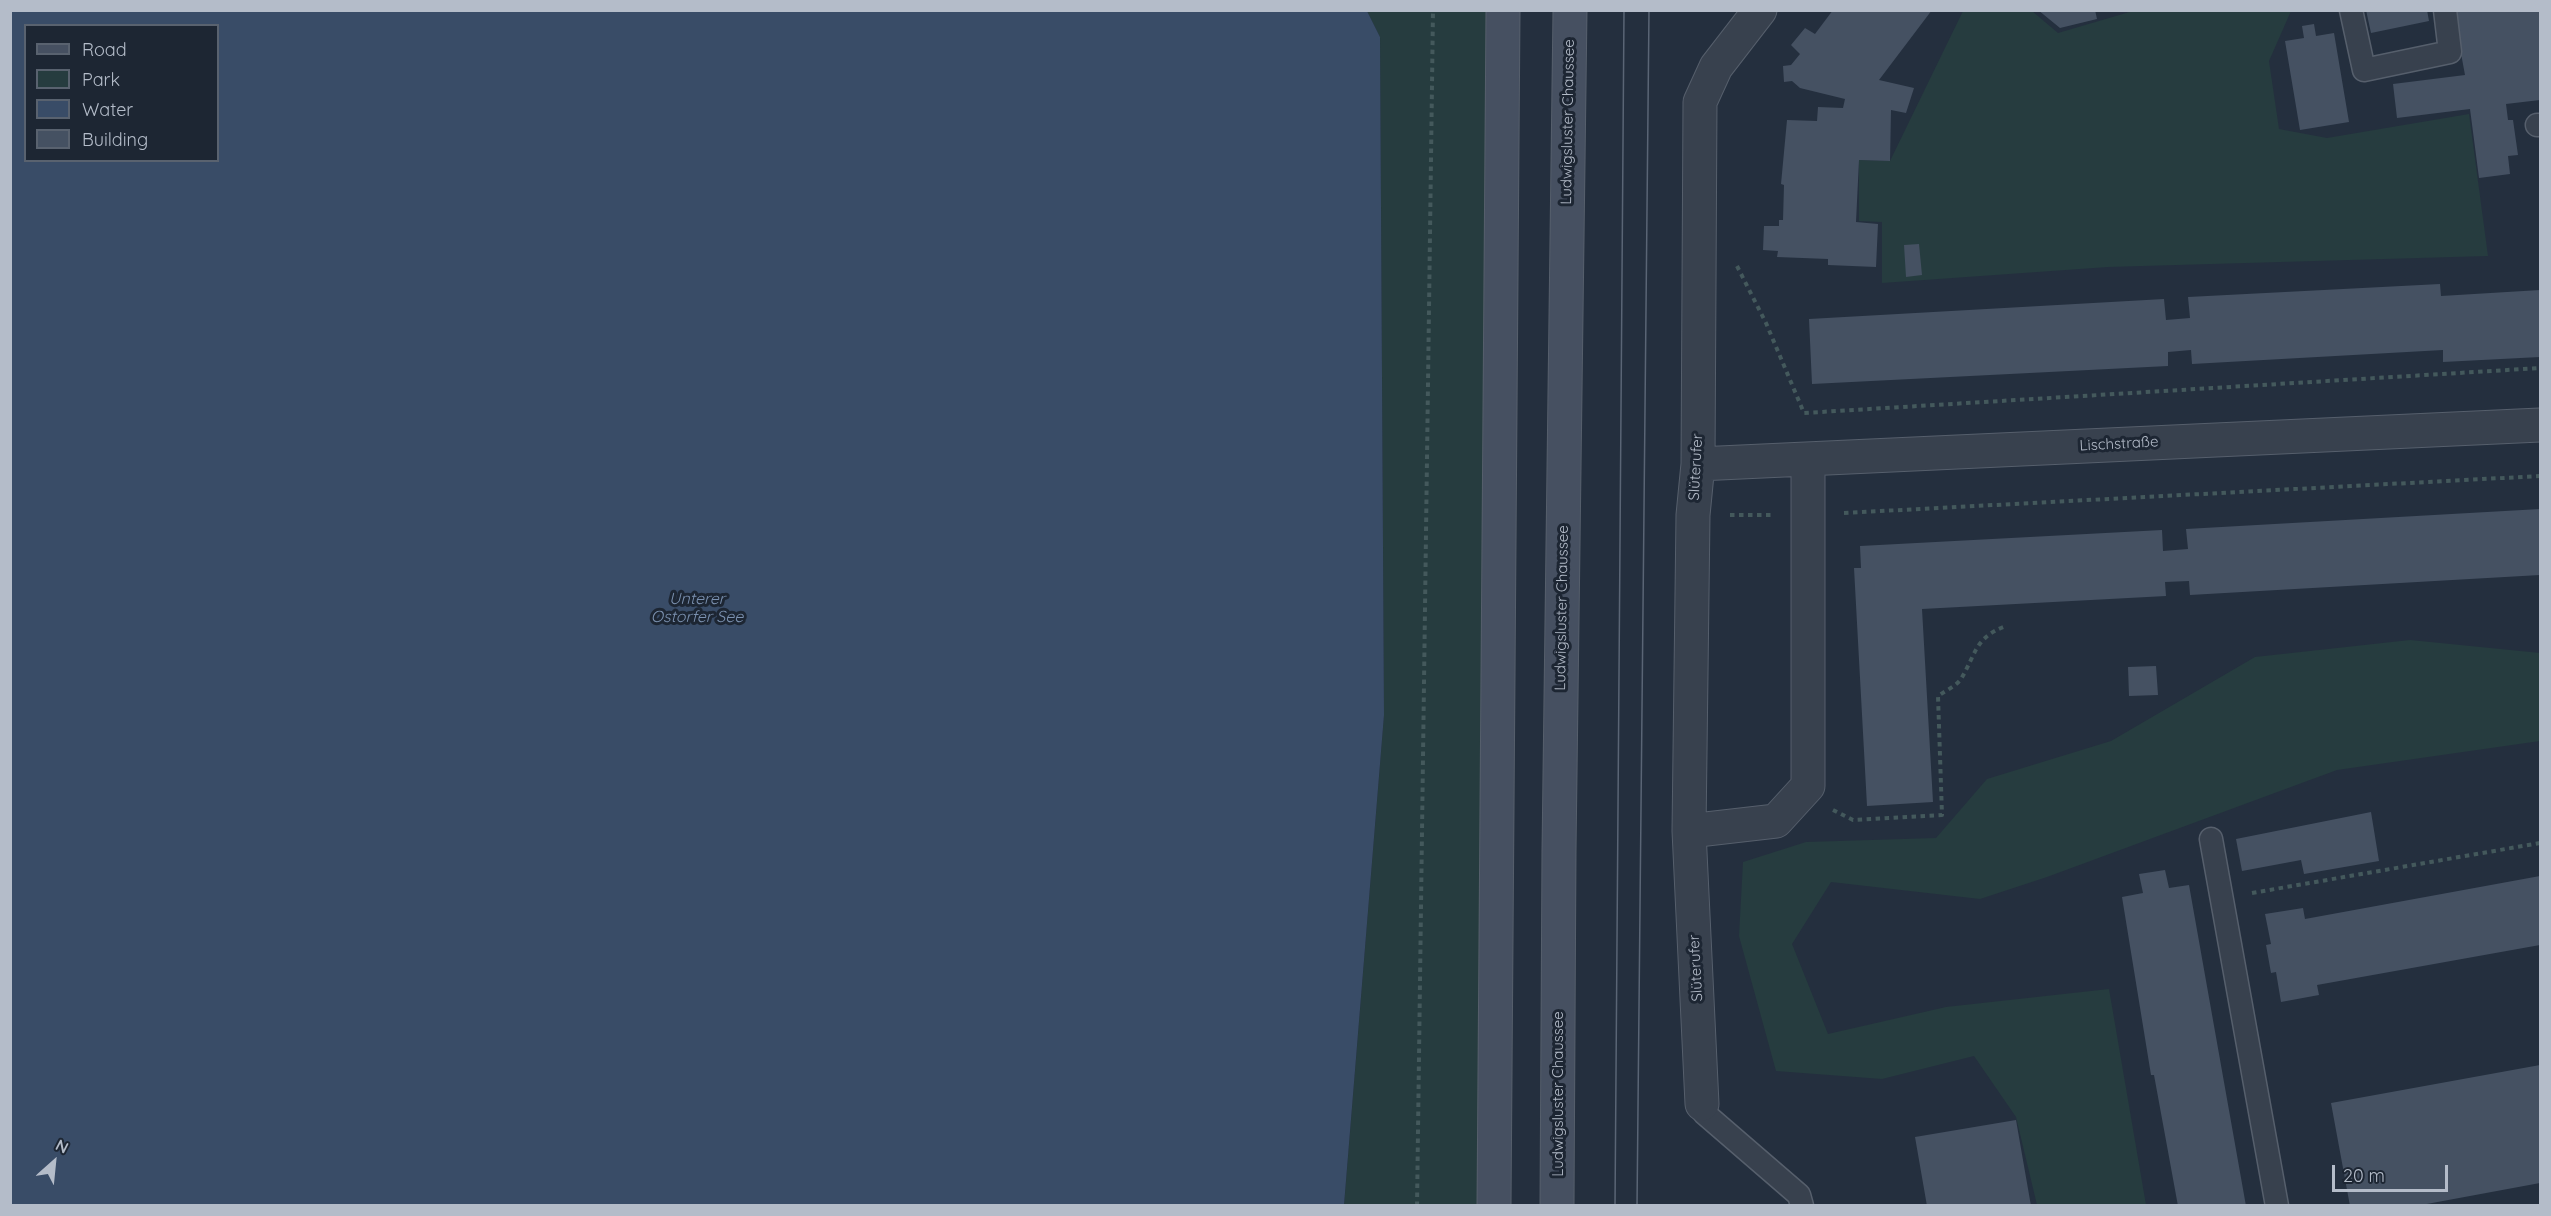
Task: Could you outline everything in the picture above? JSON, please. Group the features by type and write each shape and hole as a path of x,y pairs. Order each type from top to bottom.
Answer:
{"street":[{"path":"1494,1206 1503,10"},
{"name":"Ludwigsluster Chaussee","path":"1557,1206 1559,850 1570,10"},
{"name":"Slüterufer","path":"1702,1104 1689,831 1693,515 1698,464 1700,102 1716,67 1760,10"},
{"name":"Lischstraße","path":"1698,464 2541,425"},
{"path":"1689,831 1776,820 1808,786 1808,459"}],"lane":[{"path":"2351,10 2364,70 2450,52 2445,10"},
{"path":"2211,838 2277,1206"},
{"path":"1702,1104 1704,1113 1800,1195 1802,1206"}],"path":[{"path":"1417,1206 1432,10"},
{"path":"1732,256 1766,323 1804,413 2541,368"},
{"path":"1726,515 1808,516 2541,476"},
{"path":"1828,804 1833,810 1853,820 1942,815 1938,696 1960,681 1974,649 1990,632 2006,626"},
{"path":"2222,899 2541,843"}],"green space":[{"path":"1367,11 1503,11 1494,1205 1344,1206 1384,715 1380,37"},
{"path":"1963,11 2032,11 2058,33 2133,11 2291,11 2269,61 2279,129 2327,138 2469,114 2488,256 2108,267 1882,283 1882,222 1859,221 1859,160 1890,161"},
{"path":"2410,640 2540,653 2540,741 2337,770 2047,877 1980,899 1831,882 1792,944 1828,1034 1946,1007 2109,989 2146,1205 2037,1205 2016,1117 1974,1056 1882,1079 1776,1071 1739,936 1743,862 1806,842 1936,838 1987,779 2111,741 2255,657"}],"water":[{"name":"Unterer Ostorfer See","path":"10,11 1367,11 1380,37 1384,715 1344,1205 11,1205"}],"building":[{"path":"1833,10 1932,10 1879,80 1914,88 1906,113 1891,110 1890,161 1859,160 1856,222 1878,224 1876,267 1828,265 1828,259 1777,257 1778,251 1763,250 1764,226 1779,226 1779,220 1783,220 1784,185 1781,184 1787,120 1817,121 1818,107 1843,108 1845,99 1800,88 1792,81 1784,82 1783,66 1791,65 1800,54 1791,45 1805,28 1815,34"},
{"path":"2038,10 2095,10 2097,19 2060,28"},
{"path":"2366,10 2427,10 2429,21 2371,33"},
{"path":"2453,10 2540,10 2540,100 2506,104 2508,120 2513,120 2518,155 2508,156 2510,174 2479,178 2470,109 2397,118 2393,84 2465,75"},
{"path":"2314,24 2316,36 2334,33 2349,122 2300,130 2285,41 2304,38 2302,26"},
{"path":"1919,244 1922,275 1906,277 1904,245"},
{"path":"2440,284 2441,296 2540,290 2540,357 2443,362 2443,350 2192,364 2191,350 2168,352 2168,366 1812,384 1809,319 2164,299 2166,320 2190,318 2188,297"},
{"path":"2540,509 2540,575 2190,595 2189,581 2165,582 2166,596 1922,609 1933,802 1867,806 1854,568 1861,568 1860,546 2162,530 2163,551 2188,549 2186,529"},
{"path":"2156,666 2158,695 2129,696 2128,667"},
{"path":"2371,812 2379,861 2304,874 2301,860 2242,871 2236,839"},
{"path":"2165,870 2169,888 2189,885 2246,1206 2178,1206 2154,1075 2151,1075 2122,897 2143,893 2139,874"},
{"path":"2540,876 2540,945 2317,985 2319,995 2281,1002 2276,972 2271,973 2266,945 2271,944 2265,914 2303,908 2305,919"},
{"path":"2540,1065 2540,1183 2416,1206 2350,1206 2331,1103"},
{"path":"2016,1120 2031,1206 1927,1206 1915,1137"}],"tram line":[{"path":"1615,1206 1624,10"},
{"path":"1637,1206 1649,10"}]}
